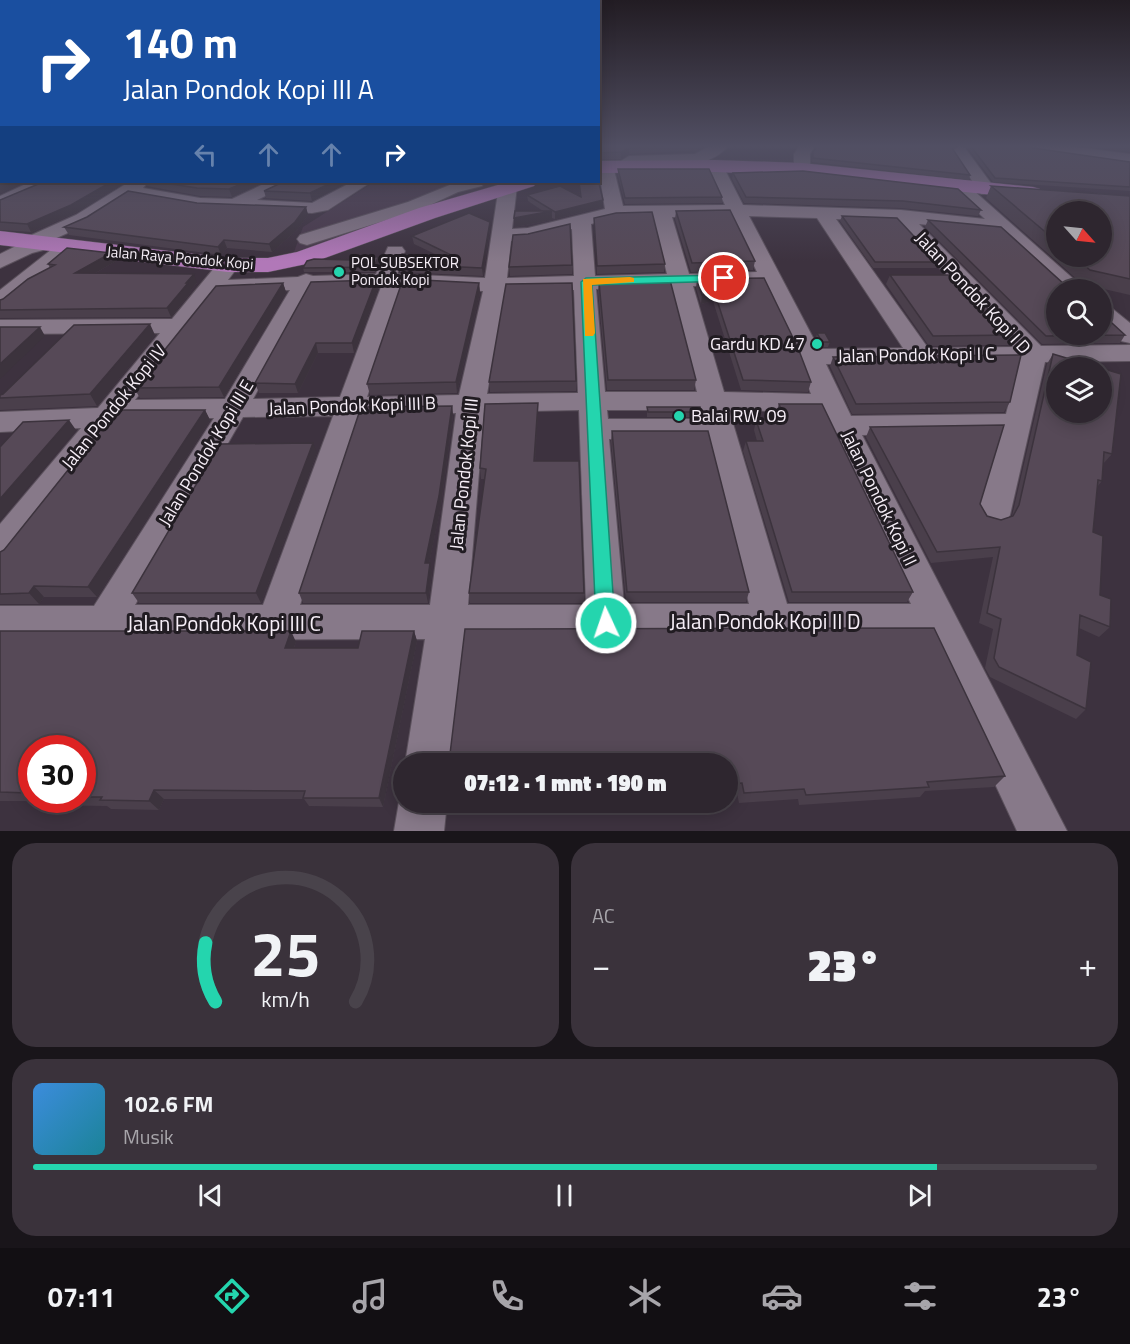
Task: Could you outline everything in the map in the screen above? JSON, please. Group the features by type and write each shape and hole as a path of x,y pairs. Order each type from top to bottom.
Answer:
{"main road":[{"name":"Jalan Raya Pondok Kopi","path":"0,238 219,276 303,258 420,209 517,184"},
{"path":"932,184 1057,194"}],"street":[{"path":"0,203 38,184"},
{"path":"0,262 43,245 73,228 134,186 200,203 274,184"},
{"path":"234,195 318,208 360,184"},
{"name":"Jalan Pondok Kopi III","path":"429,753 447,624 471,403 495,285 502,236 517,184"},
{"path":"607,184 615,212"},
{"name":"Jalan Pondok Kopi II","path":"724,184 1042,831"},
{"path":"983,184 987,190"},
{"path":"307,239 420,209 445,185"},
{"path":"967,194 1063,279"},
{"path":"661,211 773,622"},
{"path":"502,236 528,234 615,212 661,211 822,212 901,216 1002,227"},
{"path":"822,212 872,268 920,354"},
{"name":"Jalan Pondok Kopi I D","path":"901,216 939,267 958,276 1034,354 993,515"},
{"path":"581,219 606,623"},
{"path":"2,289 43,245"},
{"path":"274,624 351,405 389,280 394,251"},
{"path":"910,259 939,267"},
{"path":"219,276 306,281 389,280 495,285 769,278"},
{"name":"Jalan Pondok Kopi IV","path":"0,549 219,276"},
{"name":"Jalan Pondok Kopi III E","path":"104,624 233,410 306,281"},
{"path":"1112,320 1130,336"},
{"path":"48,350 73,326"},
{"path":"0,327 180,326"},
{"name":"Jalan Pondok Kopi I C","path":"810,357 1130,353"},
{"name":"Jalan Pondok Kopi III B","path":"0,422 108,413 471,403 593,414 836,414 1018,423"},
{"name":"Jalan Pondok Kopi II D","path":"447,624 939,621"},
{"name":"Jalan Pondok Kopi III C","path":"0,623 447,624"},
{"path":"419,831 421,813"}],"shaded area":[{"path":"371,184 523,184 294,252 303,227"}],"building":[{"path":"39,184 108,184 71,205 27,224 0,222 0,200"},
{"path":"170,184 242,184 229,189 197,188"},
{"path":"279,184 329,184 310,193 264,191"},
{"path":"579,184 599,184 603,200 555,212 527,195 560,186 581,197"},
{"path":"622,184 716,184 722,197 625,198"},
{"path":"739,184 913,184 958,189 981,210 903,201 746,197"},
{"path":"1082,184 1130,184 1130,187"},
{"path":"991,186 1130,196 1130,279 1090,270 1087,267 1112,267 1112,201 1046,201 1046,233"},
{"path":"128,191 197,203 306,207 295,222 269,244 224,240 218,247 64,227 87,217"},
{"path":"730,210 755,261 692,263 676,211"},
{"path":"515,211 552,211 514,218"},
{"path":"652,212 665,264 597,266 594,218 616,213"},
{"path":"469,213 490,222 482,268 399,264 402,254 453,256 412,236"},
{"path":"842,216 897,218 938,262 875,262"},
{"path":"928,220 1001,227 1058,279 1046,279 1046,336"},
{"path":"570,224 572,265 509,267 513,235 528,234"},
{"path":"67,248 111,253 75,273 194,274 167,308 0,310 0,300 28,279 55,265 48,264"},
{"path":"355,256 378,257 374,267 303,268 307,261 314,259 352,260"},
{"path":"890,275 956,275 1013,335 933,336"},
{"path":"764,278 798,348 811,382 743,380 714,291 702,295 697,279"},
{"path":"403,279 479,283 456,382 367,384"},
{"path":"376,280 352,343 316,343 295,384 255,383 311,282"},
{"path":"670,280 696,380 608,380 599,282"},
{"path":"283,283 219,387 134,388 216,286"},
{"path":"572,283 576,381 489,382 506,284"},
{"path":"1112,323 1125,335 1112,335"},
{"path":"150,324 90,394 0,398 0,395 74,325"},
{"path":"0,327 40,327 0,364"},
{"path":"817,333 825,333 830,342 822,342"},
{"path":"1021,355 1010,402 856,404 833,357"},
{"path":"1112,371 1121,374 1112,454 1104,452 1102,481 1098,480 1093,532 1103,536 1100,595 1111,599 1110,627 1080,615 1077,655 1091,662 1086,709 999,667 994,658 1001,619 987,613 1000,547 937,552 870,427 1004,425 980,504 987,516 1001,520 1013,516 1019,505 1046,385 1046,423 1112,423"},
{"path":"538,403 534,461 579,461 584,593 469,593 486,469 480,468 485,404"},
{"path":"779,404 822,404 913,592 792,592 746,441 763,441 756,420 785,420"},
{"path":"452,406 439,496 425,563 430,563 426,593 299,593 361,407"},
{"path":"647,407 700,407 701,412 648,412"},
{"path":"116,410 205,410 88,587 34,586 29,593 0,594 0,552 4,550"},
{"path":"69,420 0,499 0,447 23,422"},
{"path":"612,431 708,431 749,592 627,592"},
{"path":"313,443 256,593 132,593 220,444"},
{"path":"934,628 1005,776 927,782 929,787 806,795 804,789 744,793 742,783 738,783 738,753 450,753 465,629"},
{"path":"0,631 291,631 285,648 358,648 362,631 414,631 379,798 303,798 305,791 154,790 149,801 100,800 102,797 96,797 96,735 18,735 18,793 0,792"}],"slow traffic":[{"path":"589,333 586,282 630,280"}],"place":[{"name":"POL SUBSEKTOR Pondok Kopi","path":"339,272"},
{"name":"Gardu KD 47","path":"817,344"},
{"name":"Balai RW. 09","path":"679,416"}],"route":[{"path":"606,623 586,282 724,278"}]}
